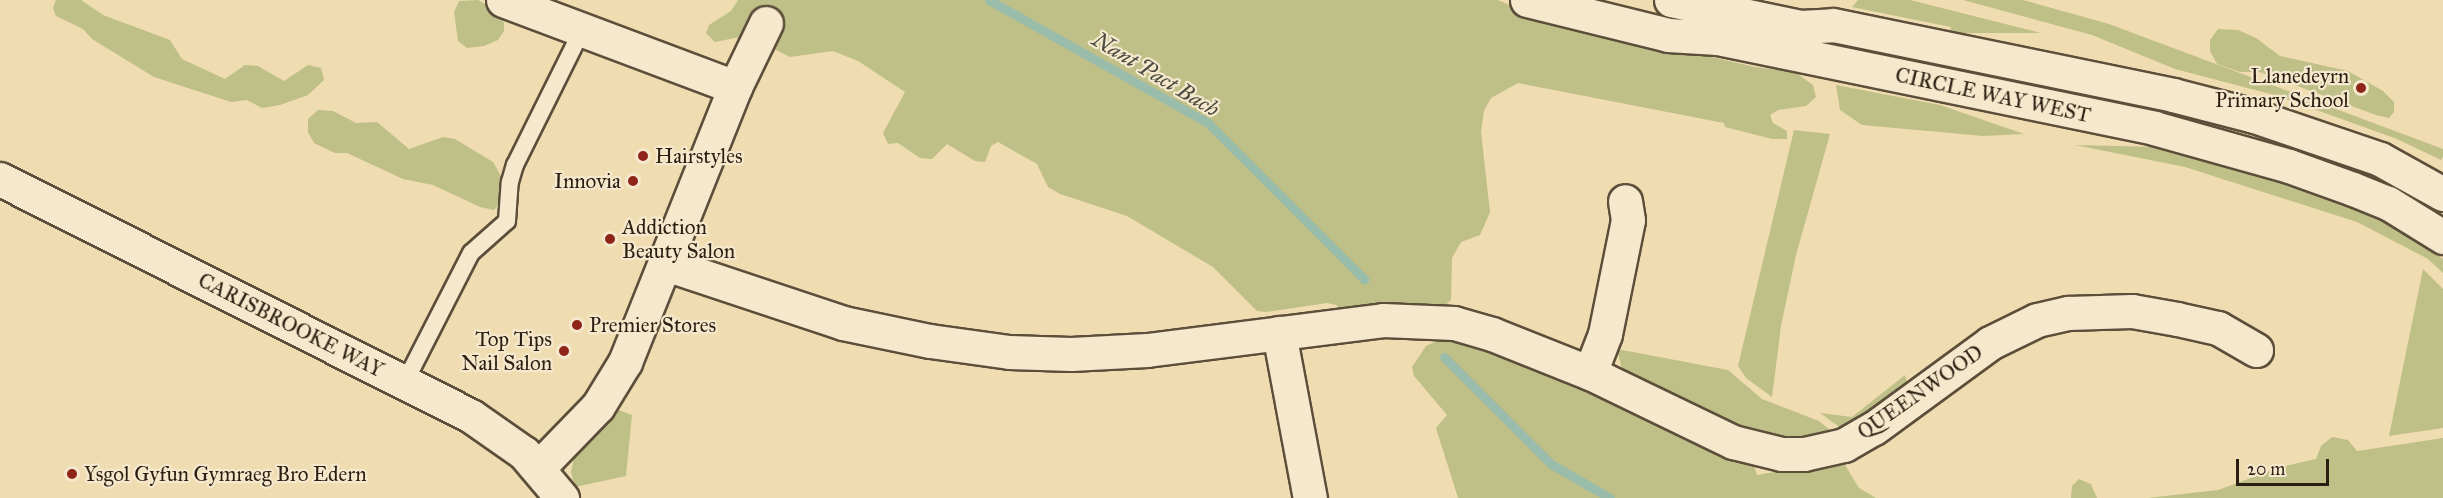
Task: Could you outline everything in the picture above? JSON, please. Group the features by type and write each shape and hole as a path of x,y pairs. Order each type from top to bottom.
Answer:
{"street":[{"path":"503,0 735,87"},
{"name":"CIRCLE WAY WEST","path":"1527,0 1668,35 1722,16 1800,27 1833,25 2173,95 2254,116 2380,159 2443,194"},
{"name":"CIRCLE WAY WEST","path":"1671,0 1722,16 2213,143 2353,189 2388,203 2443,237"},
{"path":"1778,0 1833,25"},
{"path":"538,468 584,423 613,385 639,333 735,87 766,22"},
{"name":"CARISBROOKE WAY","path":"0,178 490,427 538,468 562,498"},
{"path":"1590,373 1605,334 1628,220 1624,201"},
{"name":"QUEENWOOD","path":"666,264 843,323 930,341 1009,352 1104,354 1383,320 1454,323 1590,373 1733,442 1759,450 1804,454 1858,438 2011,331 2068,313 2132,311 2177,319 2218,328 2256,350"},
{"path":"1279,333 1310,498"}],"lane":[{"path":"405,382 471,252 507,221 515,165 582,30"}],"green space":[{"path":"56,0 81,0 103,15 170,40 182,59 225,79 245,65 258,66 284,81 308,65 321,68 324,80 308,95 280,105 262,108 247,100 231,102 154,77 92,39 83,29 56,16 53,8"},
{"path":"478,0 494,9 504,23 504,31 498,40 484,46 467,48 458,41 454,12 459,1"},
{"path":"738,0 1498,0 1516,8 1646,42 1755,67 1795,72 1813,85 1816,97 1806,106 1778,110 1770,115 1773,123 1787,131 1787,139 1772,139 1725,127 1724,123 1518,83 1491,98 1484,111 1481,132 1490,212 1480,235 1461,242 1452,258 1451,300 1437,313 1348,316 1336,305 1327,303 1266,312 1257,311 1213,267 1127,216 1060,194 1048,187 1037,164 998,142 991,146 985,162 975,161 947,144 932,159 920,158 898,143 888,144 883,133 905,92 858,61 833,51 790,57 774,49 765,32 715,42 706,33 709,25 731,11"},
{"path":"1858,0 1910,0 2041,33 1950,33 1951,27 1852,7"},
{"path":"1963,0 2023,0 2109,24 2443,149 2443,157 2441,160 2397,139 2278,96 2175,69 2092,35"},
{"path":"2218,29 2238,30 2256,38 2280,56 2348,71 2383,91 2394,102 2394,112 2389,118 2376,115 2260,72 2240,72 2217,64 2210,51 2210,40"},
{"path":"1836,85 1940,105 2024,134 1983,136 1862,125 1840,110"},
{"path":"318,110 333,111 356,123 377,122 409,149 443,137 455,139 493,162 501,176 501,202 494,210 480,207 433,185 403,179 347,153 335,153 314,143 308,132 308,119"},
{"path":"1794,130 1830,134 1796,255 1781,326 1772,397 1746,378 1738,366"},
{"path":"2075,145 2160,147 2283,180 2376,215 2443,259 2443,273 2428,259 2357,222 2185,167"},
{"path":"2423,269 2443,289 2443,428 2389,436"},
{"path":"1444,338 1505,349 1753,463 1757,475 1842,460 1859,488 1876,498 1458,498 1436,428 1447,415 1414,376 1412,367 1426,346"},
{"path":"1617,349 1728,370 1762,399 1819,421 1835,434 1762,442 1623,373"},
{"path":"1905,375 1908,387 1845,431 1820,413 1852,417"},
{"path":"611,407 632,415 626,476 575,487 571,472 575,453"},
{"path":"2332,437 2348,440 2357,451 2443,438 2443,498 2147,498 2218,490 2281,467 2316,459 2321,446"},
{"path":"2079,479 2091,484 2097,498 2071,498 2072,486"}],"waterway":[{"name":"Nant Pact Bach","path":"989,0 1208,123 1364,279"},
{"name":"Nant Pact Bach","path":"1444,357 1551,464 1610,498"}],"place":[{"name":"Llanedeyrn Primary School","path":"2361,88"},
{"name":"Hairstyles","path":"643,156"},
{"name":"Innovia","path":"633,181"},
{"name":"Addiction Beauty Salon","path":"610,239"},
{"name":"Premier Stores","path":"577,325"},
{"name":"Top Tips Nail Salon","path":"564,351"},
{"name":"Ysgol Gyfun Gymraeg Bro Edern","path":"72,474"}]}
